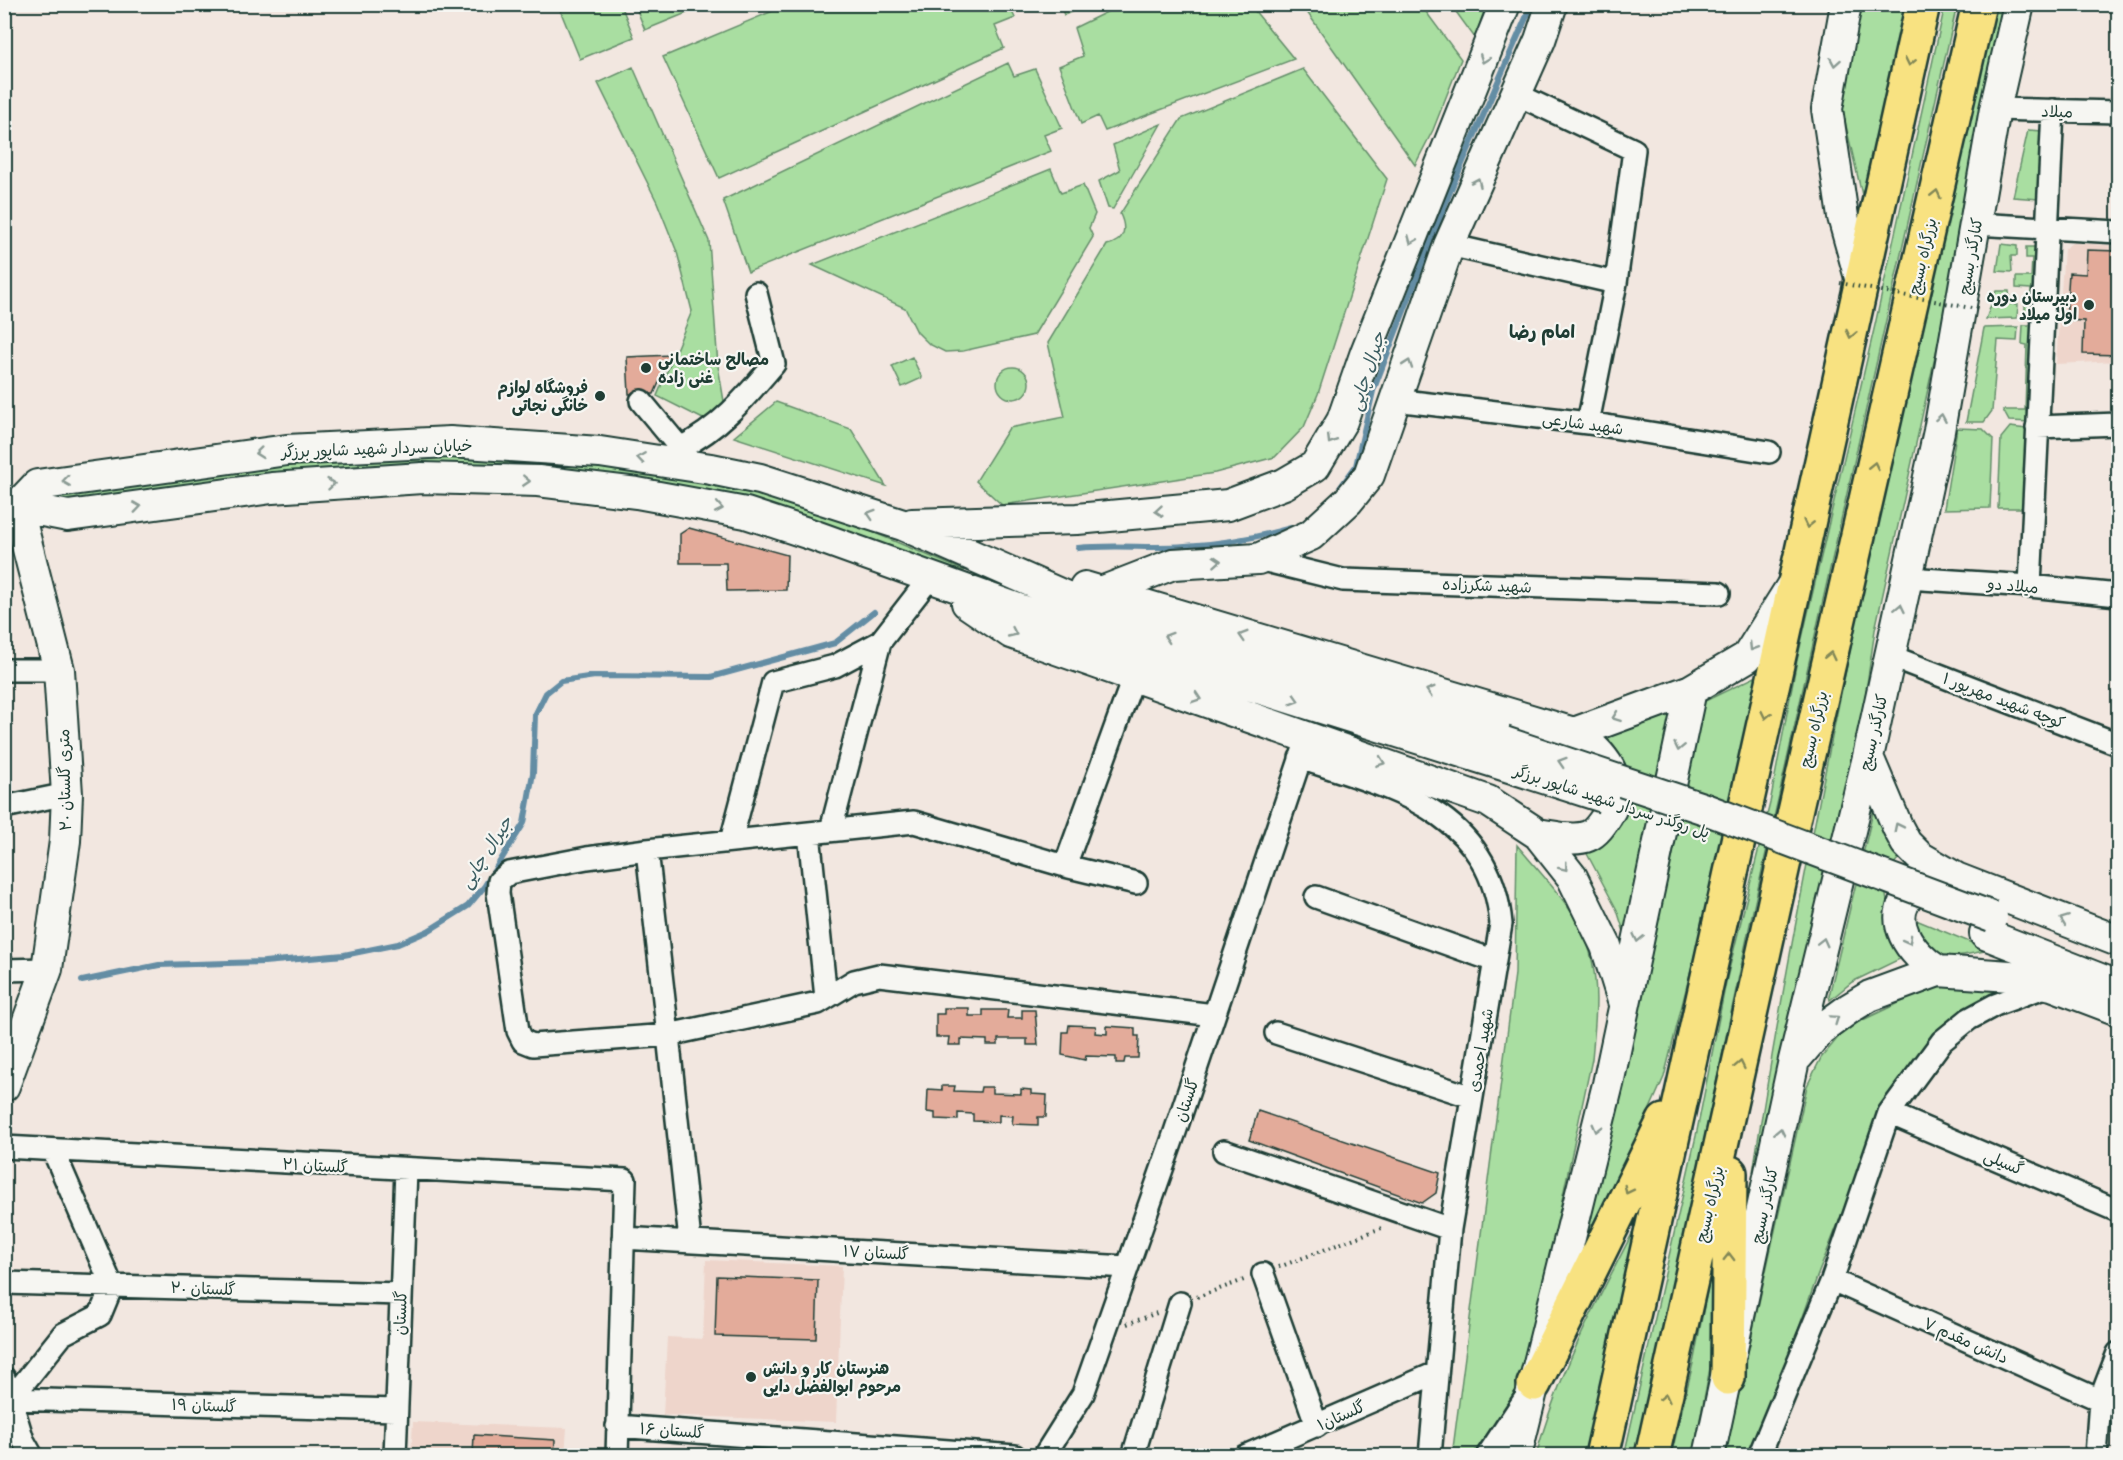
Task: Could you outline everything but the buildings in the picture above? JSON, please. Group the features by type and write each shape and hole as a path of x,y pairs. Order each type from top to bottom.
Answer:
{"highway":[{"path":"1602,1455 1795,580 1851,284 1923,4"},
{"name":"بزرگراه بسیج","path":"1652,1455 1794,816 1979,4"},
{"path":"1534,1384 1627,1192 1685,1082"},
{"path":"1728,1378 1730,1107"}],"main road":[{"path":"903,525 1077,519 1228,505 1284,484 1315,466 1342,421 1366,352 1506,4"},
{"path":"1101,592 1173,564 1258,559 1311,535 1348,501 1369,475 1449,245 1516,94 1552,4"},
{"path":"1846,4 1827,109 1851,284"},
{"name":"کنارگذر بسیج","path":"1709,1455 1728,1378 1794,1060 1868,757 1939,431 1995,109 2019,4"},
{"name":"خیابان سردار شهید شاپور برزگر","path":"11,507 37,485 238,456 361,445 450,442 550,447 680,456 903,525 983,560"},
{"name":"خیابان سردار شهید شاپور برزگر","path":"11,507 68,516 272,488 349,482 422,478 538,482 636,493 746,513 810,534 929,579"},
{"name":"۲۰ متری گلستان","path":"4,1086 47,969 65,841 67,794 59,670 11,507"},
{"path":"983,560 1110,630"},
{"path":"983,560 1101,592 1574,733 1595,748 1607,761 1613,776 1615,794 1611,810 1589,836 1564,838 1538,834"},
{"path":"929,579 1110,630"},
{"path":"929,579 1011,633 1134,676 1304,747 1488,801 1538,834 1572,877 1591,911 1606,946 1624,1004"},
{"path":"1574,733 1691,690 1747,657 1795,580"},
{"name":"پل روگذر سردار شهید شاپور برزگر","path":"1110,630 1501,753 1702,830 1988,926 2118,965"},
{"path":"1516,1455 1608,1084 1691,690"},
{"path":"1868,757 1906,843 1920,857 1956,878 2118,941"},
{"path":"1956,878 1930,881 1915,890 1907,898 1900,912 1905,939 1924,962 1938,970 2010,976 2052,985 2118,1010"},
{"name":"پل روگذر سردار شهید شاپور برزگر","path":"1988,926 2118,986"},
{"path":"1794,1060 1820,1030 1850,1008 1870,996 1938,970"}],"street":[{"path":"1516,94 1634,150 1616,283 1588,423"},
{"name":"میلاد","path":"1995,109 2118,112"},
{"path":"2030,586 2053,110"},
{"path":"1975,224 2118,231"},
{"path":"1449,245 1616,283"},
{"path":"641,401 680,456 737,407 774,364 756,293"},
{"name":"شهید شارعی","path":"1395,400 1588,423 1769,452"},
{"path":"2037,427 2118,424"},
{"name":"شهید شکرزاده","path":"1258,559 1344,580 1719,593"},
{"name":"میلاد دو","path":"1907,578 2030,586 2115,597"},
{"path":"831,831 880,642 929,579"},
{"path":"731,841 773,682 835,666 880,642"},
{"name":"کوچه شهید مهرپور ۱","path":"1890,656 2118,744"},
{"path":"4,670 59,670"},
{"path":"1065,866 1134,676"},
{"name":"شهید احمدی","path":"1304,747 1398,790 1447,822 1472,843 1487,869 1498,896 1501,924 1450,1229 1430,1455"},
{"name":"گلستان","path":"1044,1455 1083,1394 1304,747"},
{"path":"4,807 67,794"},
{"path":"1136,883 1065,866 914,822 587,858 509,873 499,881 498,893 518,1031 523,1041 533,1045 668,1035 818,1003 854,981 879,975 1214,1015"},
{"path":"809,833 826,998"},
{"path":"647,850 690,1241"},
{"path":"1316,897 1495,961"},
{"path":"4,970 47,969"},
{"path":"1759,1455 1832,1280 1889,1113 1942,1041 1969,1019 1995,1005 2052,985"},
{"path":"1276,1033 1472,1097"},
{"name":"گسیلی","path":"1889,1113 2118,1210"},
{"name":"گلستان ۲۱","path":"4,1147 625,1180 623,1238"},
{"path":"11,1399 63,1334 100,1315 112,1286 53,1150"},
{"path":"1224,1151 1450,1229"},
{"name":"گلستان","path":"395,1455 406,1170"},
{"path":"617,1455 616,1426 623,1238"},
{"name":"گلستان ۱۷","path":"623,1238 1128,1267"},
{"path":"1263,1274 1317,1426"},
{"name":"دانش مقدم ۷","path":"1832,1280 2100,1400"},
{"name":"گلستان ۲۰","path":"4,1283 401,1294"},
{"path":"1133,1455 1180,1303"},
{"path":"2096,1455 2100,1400 2118,1353"},
{"name":"گلستان۱","path":"1245,1455 1436,1373"},
{"path":"4,1378 23,1440 32,1455"},
{"path":"1487,1455 1534,1384"},
{"name":"گلستان ۱۹","path":"11,1399 396,1410"},
{"name":"گلستان ۱۶","path":"616,1426 811,1448 1015,1455"}],"path":[{"path":"1851,284 1976,309"}],"shaded area":[{"name":"دبیرستان دوره اول میلاد","path":"2072,243 2118,246 2118,361 2056,364 2064,249"},
{"name":"هنرستان کار و دانش مرحوم ابوالفضل دایی","path":"706,1260 842,1266 836,1422 663,1415 667,1337 703,1339"},
{"path":"413,1422 567,1428 565,1455 411,1456"}],"green space":[{"path":"1123,4 1250,5 1294,59 1105,131 1098,116 1081,124 1059,66 1083,56 1074,28"},
{"path":"558,5 621,5 634,37 580,59"},
{"path":"635,5 706,5 645,30"},
{"path":"787,5 1009,5 1015,18 995,26 1004,48 719,178 663,57"},
{"path":"1060,5 1087,5 1064,15"},
{"path":"1302,5 1421,5 1461,59 1433,130 1415,165"},
{"path":"1451,5 1486,5 1475,38"},
{"path":"1860,5 1914,5 1866,212 1839,96"},
{"path":"1945,5 1957,5 1750,924 1653,1380 1634,1455 1624,1456 1696,1136 1726,982 1770,803 1797,660 1875,325"},
{"path":"1996,5 2005,5 1948,298 1875,630 1852,785 1753,1172 1800,898 1855,626 1974,82"},
{"path":"1008,63 1014,76 1035,69 1062,128 1044,135 1051,151 748,272 723,200"},
{"path":"633,67 709,241 718,366 725,407 707,421 657,396 692,311 677,252 657,202 598,83"},
{"path":"1303,69 1387,179 1318,394 1304,427 1275,457 1215,473 1002,505 976,481 1009,428 1065,417 1048,343 1107,245 1118,241 1123,234 1120,214 1181,119"},
{"path":"1161,124 1113,209 1108,208 1099,181 1120,170 1113,145"},
{"path":"2028,130 2043,131 2039,199 2013,197"},
{"path":"1051,169 1061,193 1083,185 1095,214 1089,228 1093,237 1034,335 963,351 945,352 929,344 917,332 905,308 812,265"},
{"path":"2001,244 2017,246 2017,256 2011,256 2012,272 1997,271"},
{"path":"2026,247 2037,247 2033,317 2025,317 2025,303 2030,303 2031,289 2016,288 2016,277 2031,277 2032,258 2026,258"},
{"path":"1996,291 2009,291 2010,304 2018,305 2017,318 1986,319"},
{"path":"2023,325 2036,325 2032,422 2009,421 2003,410 2025,410 2027,345 2022,344"},
{"path":"2018,327 2017,341 1998,340 1992,411 1984,422 1966,422 1984,328"},
{"path":"912,357 922,378 902,387 892,366"},
{"path":"1013,367 1024,372 1029,383 1024,394 1013,399 1002,394 997,383 1002,372"},
{"path":"776,402 851,429 886,486 734,437"},
{"path":"2010,427 2027,429 2023,508 1998,508 2001,438"},
{"path":"1957,428 1983,429 1993,439 1990,508 1944,509"},
{"path":"475,454 677,474 771,497 837,517 965,571 919,562 580,474 59,505 60,498 66,495 368,455"},
{"path":"1757,676 1714,878 1664,1077 1574,1281 1701,703"},
{"path":"1675,710 1625,935 1617,910 1585,850 1622,811 1628,798 1630,785 1628,771 1607,737"},
{"path":"1874,808 1905,851 1888,871 1885,883 1890,915 1906,956 1852,982 1830,1000 1829,996"},
{"path":"1517,845 1559,895 1578,922 1585,937 1593,965 1596,992 1592,1059 1522,1388 1473,1455 1452,1456 1515,974"},
{"path":"1916,920 1989,950 1953,956 1933,952 1919,935"},
{"path":"1939,984 2026,984 1987,1001 1865,1155 1817,1277 1754,1455 1725,1456 1807,1086 1821,1058 1846,1028"},
{"path":"1636,1226 1588,1455 1536,1456 1567,1367"},
{"path":"1718,1233 1719,1322 1693,1455 1671,1456 1694,1359"}],"waterway":[{"name":"جیرال چایی","path":"1340,488 1356,466 1373,391 1451,189 1532,4"},
{"name":"جیرال چایی","path":"1078,548 1199,545 1241,540 1295,527"},
{"name":"جیرال چایی","path":"82,981 159,965 264,962 344,955 398,944 428,931 468,906 484,887 524,823 533,773 535,715 546,693 561,681 595,676 711,677 835,643 874,612"}],"place":[{"name":"دبیرستان دوره اول میلاد","path":"2089,305"},
{"name":"مصالح ساختمانی غنی زاده","path":"646,368"},
{"name":"فروشگاه لوازم خانگی نجاتی","path":"600,396"},
{"name":"هنرستان کار و دانش مرحوم ابوالفضل دایی","path":"751,1377"}],"district":[{"name":"امام رضا","path":"1542,332"}]}
